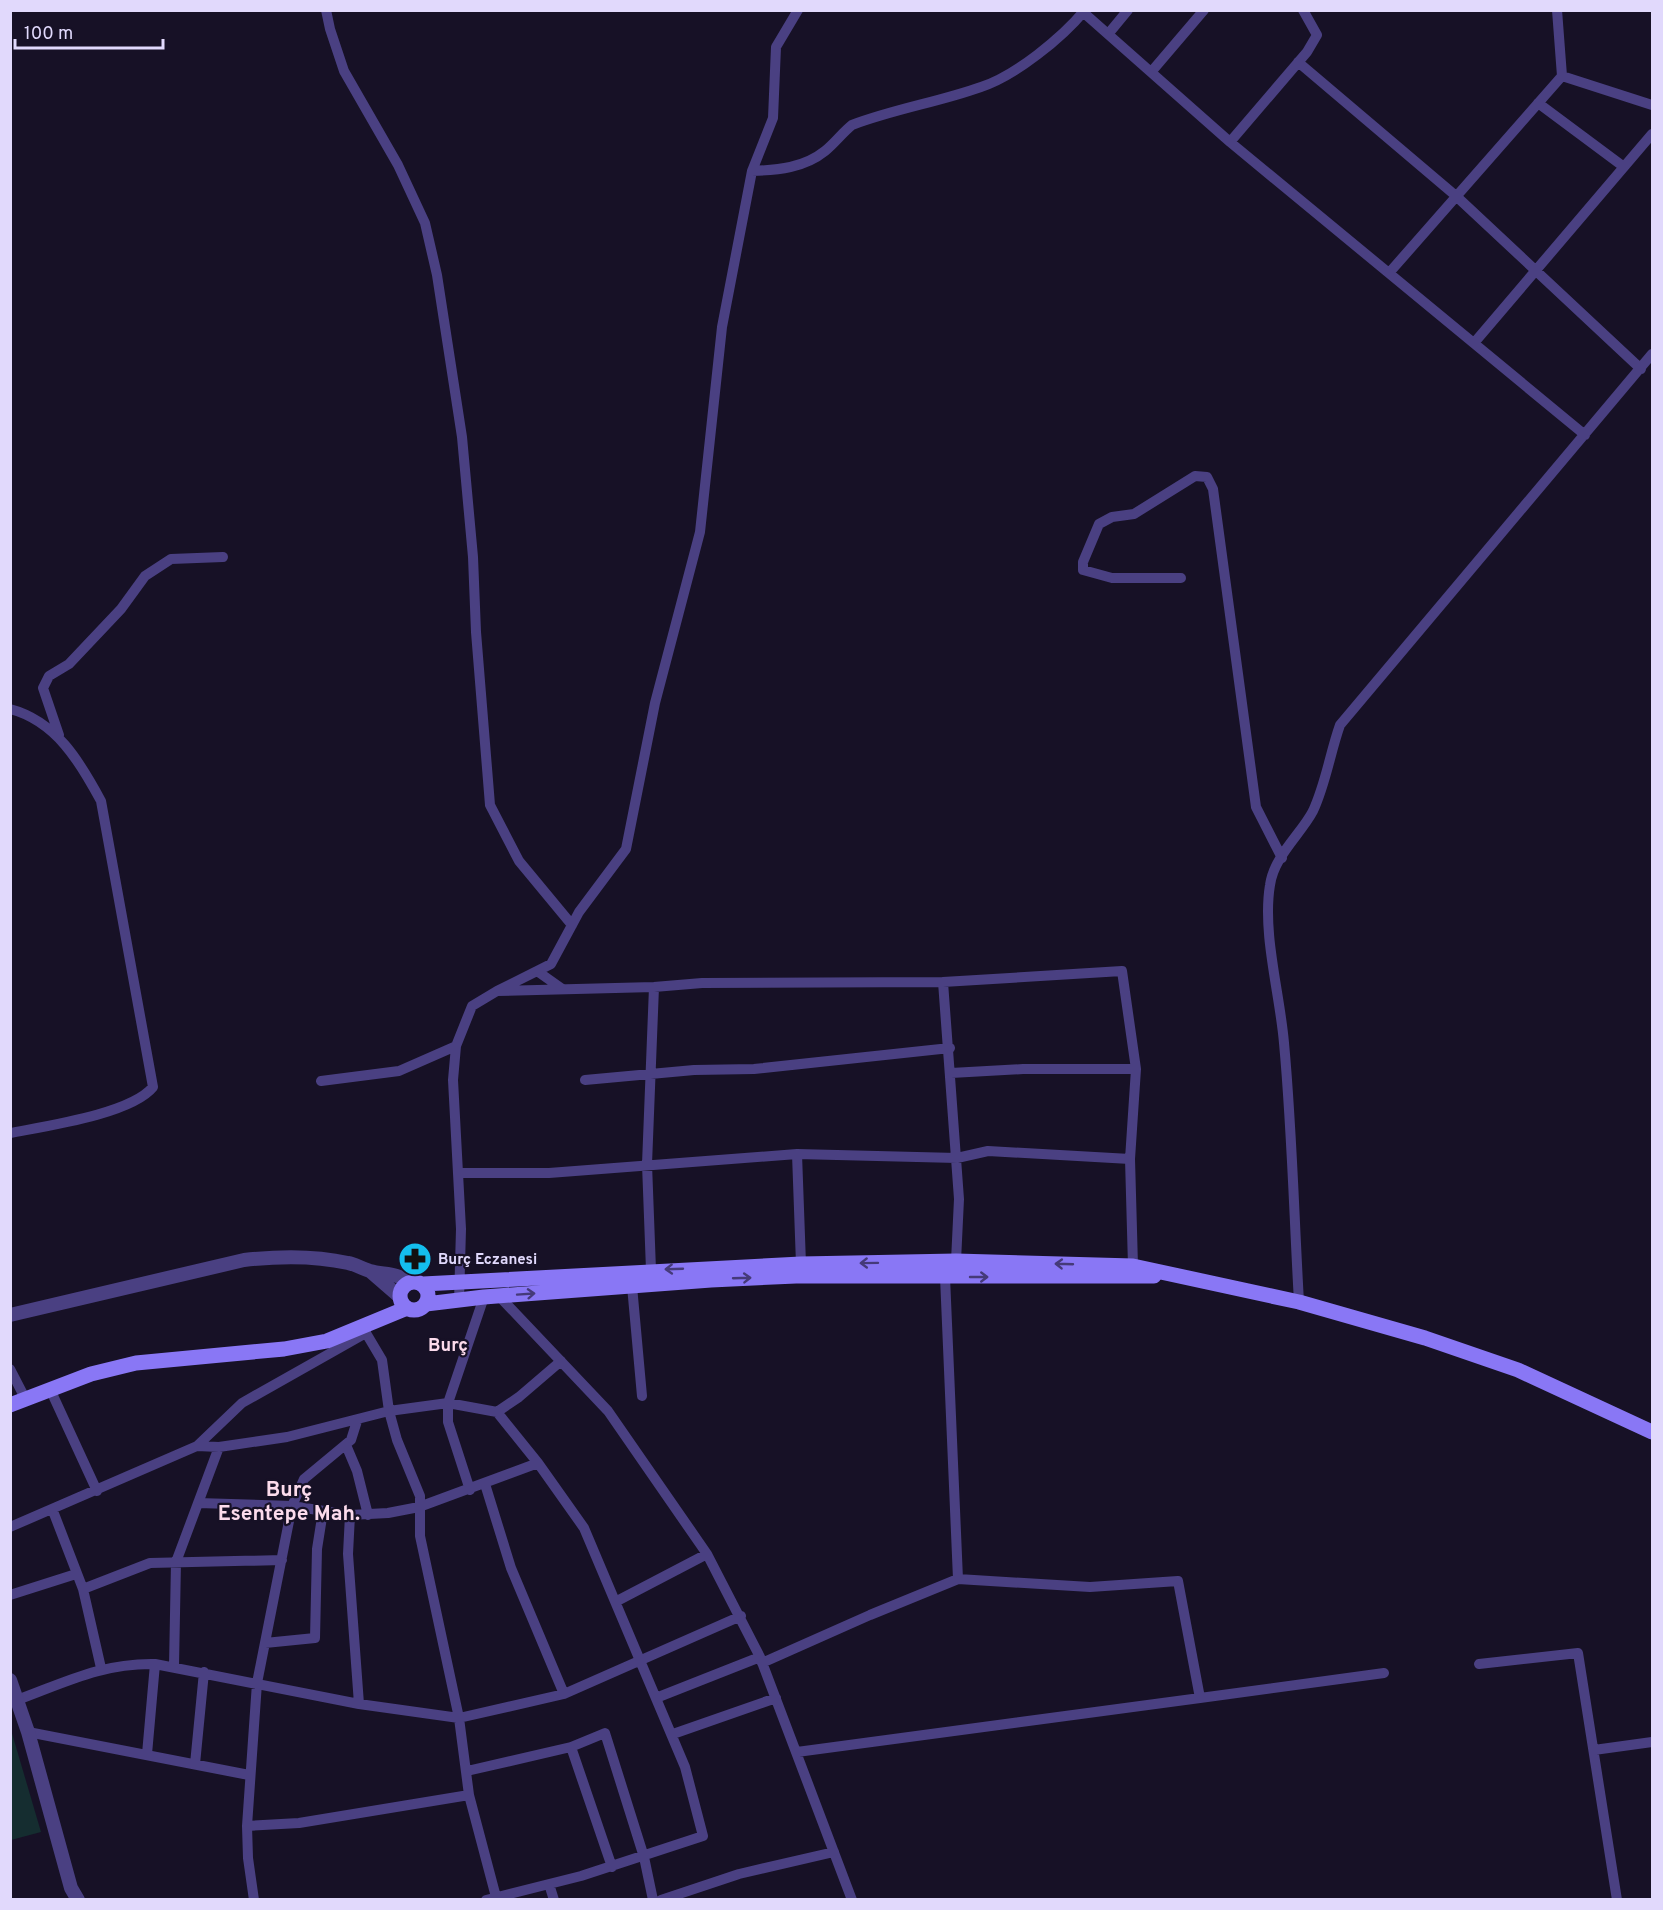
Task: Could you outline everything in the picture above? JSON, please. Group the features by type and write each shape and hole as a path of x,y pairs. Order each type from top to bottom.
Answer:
{"main road":[{"path":"403,1302 403,1288 416,1283 458,1282 489,1291 632,1286 796,1276 935,1272 956,1261 1133,1266 1163,1275 1299,1302 1371,1321 1518,1370 1653,1432"},
{"path":"403,1302 415,1311 426,1304 459,1301 489,1291 651,1270 801,1264 935,1272 1135,1278 1163,1275"},
{"path":"416,1283 429,1296 426,1304"},
{"path":"18,1402 91,1374 136,1363 284,1349 327,1341 366,1329 403,1302"}],"street":[{"path":"326,10 344,71 398,165 425,223 436,275 462,437 473,557 476,633 490,806 519,861 572,925"},
{"path":"459,1301 461,1229 453,1080 456,1046 471,1006 551,964 572,925 626,849 655,703 700,532 722,327 752,171 773,118 776,47 798,10"},
{"path":"1109,33 1128,10"},
{"path":"1152,71 1204,10"},
{"path":"1230,142 1299,62 1317,35 1303,10"},
{"path":"1389,273 1562,76 1557,10"},
{"path":"752,171 786,170 811,160 826,150 838,135 852,125 983,87 1014,70 1052,42 1084,12 1230,142 1585,435"},
{"path":"1299,62 1456,196 1641,369"},
{"path":"1562,76 1653,105"},
{"path":"1538,103 1624,167"},
{"path":"1474,343 1653,134"},
{"path":"1299,1302 1284,1043 1269,926 1270,884 1289,841 1311,815 1323,790 1329,756 1340,724 1653,354"},
{"path":"1181,578 1112,578 1083,570 1083,562 1099,524 1112,517 1134,514 1195,476 1207,477 1213,489 1256,807 1282,858"},
{"path":"61,741 42,688 49,676 69,664 121,609 145,576 171,559 223,557"},
{"path":"10,710 23,712 52,729 87,774 101,801 153,1087 141,1100 114,1110 10,1133"},
{"path":"537,971 561,988"},
{"path":"497,991 654,987 702,983 943,982 1122,972 1136,1068 1130,1160 1133,1266"},
{"path":"943,982 950,1048 959,1199 956,1261"},
{"path":"651,1270 646,1164 654,987"},
{"path":"321,1081 399,1071 456,1046"},
{"path":"585,1080 694,1070 754,1069 950,1048"},
{"path":"951,1073 1023,1069 1136,1068"},
{"path":"459,1173 549,1173 797,1154 957,1158 988,1150 1130,1160"},
{"path":"797,1154 801,1264"},
{"path":"10,1315 244,1260 278,1256 324,1258 351,1263 370,1271 396,1274 416,1283"},
{"path":"370,1271 403,1302"},
{"path":"935,1272 958,1580"},
{"path":"632,1286 642,1396"},
{"path":"470,1490 448,1422 448,1403 489,1291 609,1411 707,1554 741,1616 761,1660 852,1899"},
{"path":"10,1527 53,1511 197,1446 242,1403 366,1329 382,1360 389,1411 397,1440 420,1496 420,1536 459,1718 469,1795 491,1898 612,1867 703,1836 685,1767 673,1734 584,1528 538,1463 497,1412 448,1403 389,1411 287,1437 219,1447 197,1446"},
{"path":"497,1412 519,1397 561,1361"},
{"path":"10,1369 18,1402"},
{"path":"50,1389 98,1491"},
{"path":"254,1899 248,1858 247,1826 257,1683 292,1506 304,1479 346,1445 355,1434 357,1421"},
{"path":"346,1445 357,1471 368,1515"},
{"path":"174,1666 176,1562 219,1447"},
{"path":"198,1503 292,1506 350,1515 368,1515 419,1507 538,1463"},
{"path":"485,1484 511,1568 564,1694"},
{"path":"53,1511 83,1589 101,1668"},
{"path":"265,1643 315,1638 317,1549 323,1511"},
{"path":"350,1515 348,1554 359,1704"},
{"path":"617,1601 707,1554"},
{"path":"83,1589 150,1563 282,1560"},
{"path":"10,1594 76,1574"},
{"path":"656,1698 761,1660 958,1580 1090,1587 1178,1581 1200,1698"},
{"path":"17,1700 101,1668 130,1664 155,1664 359,1704 459,1718 564,1694 741,1616"},
{"path":"1479,1664 1578,1653 1617,1899"},
{"path":"147,1754 155,1664"},
{"path":"195,1764 204,1672"},
{"path":"796,1752 1384,1673"},
{"path":"10,1680 28,1732 71,1887 78,1899"},
{"path":"673,1734 776,1698"},
{"path":"28,1732 249,1775"},
{"path":"467,1771 572,1747 605,1733 644,1857 653,1899"},
{"path":"1594,1750 1653,1742"},
{"path":"572,1747 612,1867"},
{"path":"247,1826 299,1823 469,1795"},
{"path":"661,1899 739,1875 834,1852"},
{"path":"549,1884 554,1899"}],"green space":[{"path":"11,1730 41,1832 10,1840"}],"place":[{"name":"Burç Eczanesi","path":"415,1259"}],"district":[{"name":"Burç","path":"448,1345"},
{"name":"Burç Esentepe Mah.","path":"289,1501"}]}
